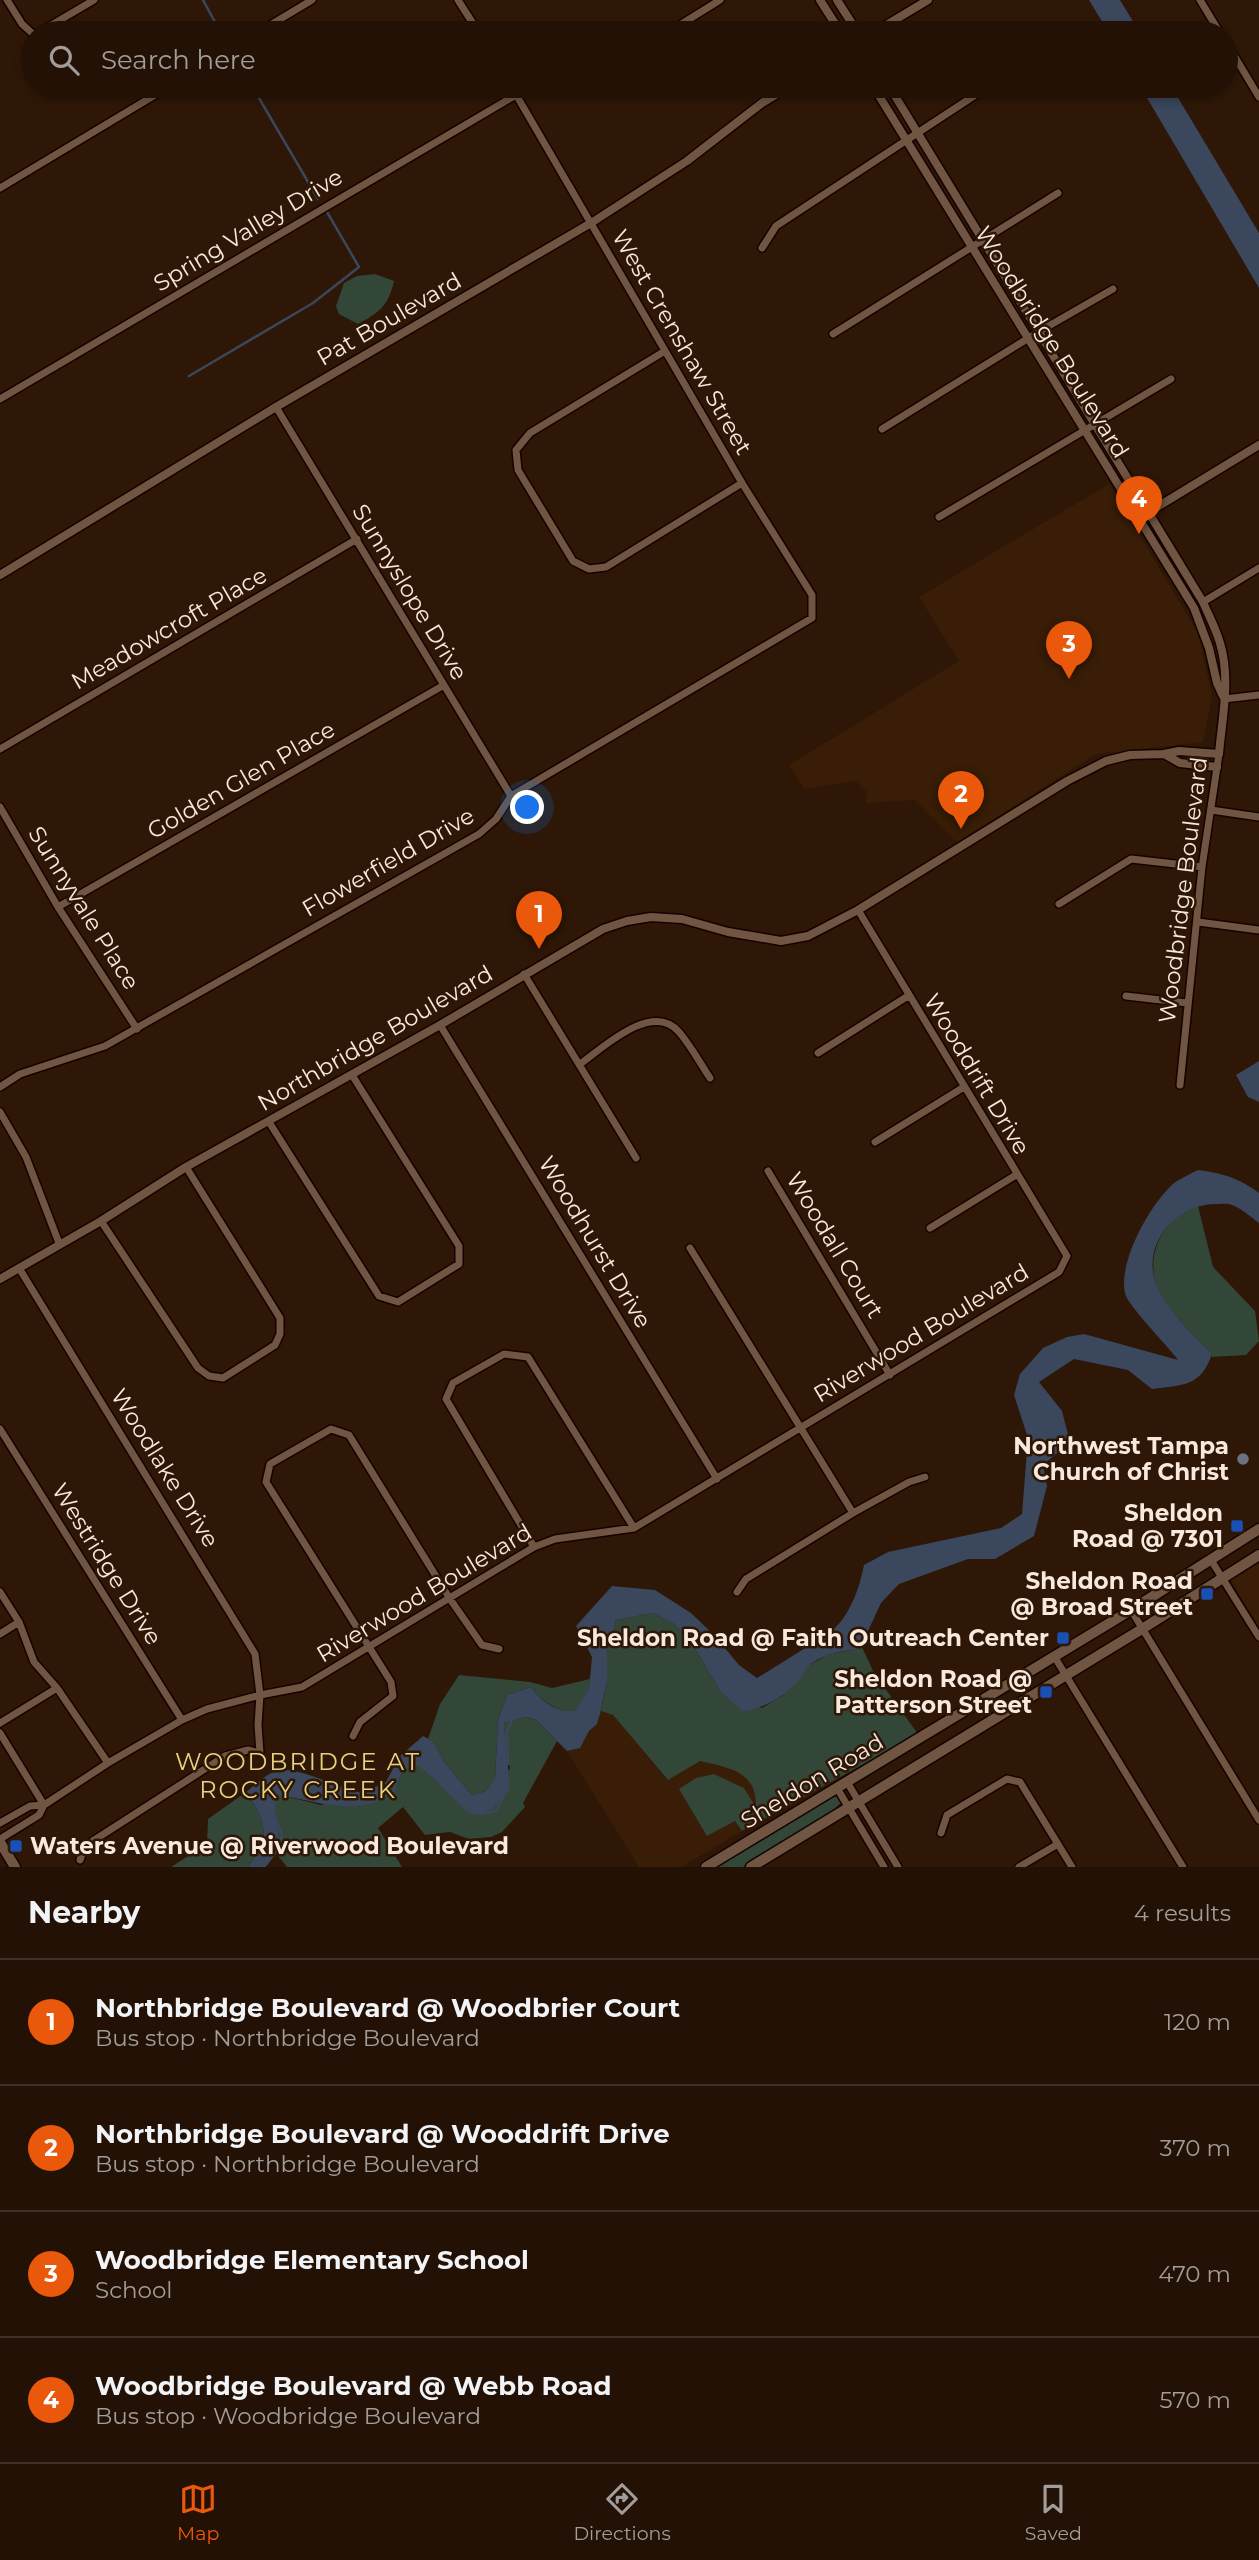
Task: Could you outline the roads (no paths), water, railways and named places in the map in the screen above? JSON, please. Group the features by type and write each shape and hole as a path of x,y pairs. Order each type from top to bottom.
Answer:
{"main road":[{"name":"Sheldon Road","path":"706,1867 1131,1610 1259,1529"},
{"name":"Sheldon Road","path":"751,1867 1143,1629 1259,1555"},
{"path":"0,1840 15,1867"}],"street":[{"path":"7,0 21,22"},
{"path":"58,21 94,0"},
{"path":"277,21 312,0"},
{"path":"458,0 471,21"},
{"path":"686,21 720,0"},
{"path":"820,0 833,21"},
{"path":"837,0 850,21"},
{"path":"893,21 928,0"},
{"path":"1200,0 1213,21"},
{"path":"1238,62 1259,97"},
{"path":"0,188 150,98"},
{"name":"Spring Valley Drive","path":"0,399 511,98"},
{"name":"West Crenshaw Street","path":"518,98 742,483 812,595 812,618"},
{"name":"Pat Boulevard","path":"0,575 276,407 591,223 687,161 770,98"},
{"name":"Woodbridge Boulevard","path":"880,98 1194,608 1224,699"},
{"name":"Woodbridge Boulevard","path":"896,98 1203,602 1220,643 1225,667 1224,699 1219,754 1202,867 1180,1086"},
{"path":"762,248 776,226 970,98"},
{"path":"833,334 1058,193"},
{"path":"882,429 1027,338 1113,289"},
{"path":"665,351 530,433 516,450 518,470 573,561 589,569 606,567 742,483"},
{"path":"939,517 1171,379"},
{"name":"Sunnyslope Drive","path":"276,407 512,796"},
{"path":"1138,518 1259,445"},
{"name":"Meadowcroft Place","path":"0,749 357,539"},
{"path":"1203,602 1259,568"},
{"name":"Flowerfield Drive","path":"0,1087 20,1074 105,1046 479,834 496,819 512,796 812,618"},
{"name":"Golden Glen Place","path":"58,907 444,685"},
{"path":"1224,699 1259,695"},
{"name":"Northbridge Boulevard","path":"0,1279 101,1221 186,1167 440,1025 603,929 627,921 651,918 682,919 727,932 782,941 808,936 858,910 1106,761 1130,755 1179,751 1219,754"},
{"name":"Northbridge Boulevard","path":"1164,754 1180,763 1217,767"},
{"name":"Sunnyvale Place","path":"0,807 58,907 137,1029"},
{"path":"1211,810 1259,817"},
{"path":"1059,904 1130,859 1202,867"},
{"name":"Wooddrift Drive","path":"858,910 1067,1256"},
{"path":"1198,922 1259,930"},
{"path":"524,974 636,1158"},
{"path":"818,1053 908,996"},
{"path":"1126,996 1187,1003"},
{"path":"580,1064 632,1028 652,1021 667,1023 679,1032 710,1078"},
{"name":"Woodhurst Drive","path":"440,1025 717,1479"},
{"path":"269,1122 379,1296 398,1302 459,1264 459,1247 352,1074"},
{"path":"875,1142 964,1087"},
{"path":"0,1112 26,1157 59,1243"},
{"path":"101,1221 198,1368 209,1376 223,1378 275,1345 280,1334 280,1318 186,1167"},
{"name":"Woodall Court","path":"768,1171 890,1376"},
{"path":"930,1228 1016,1175"},
{"path":"690,1248 853,1513"},
{"name":"Riverwood Boulevard","path":"0,1823 30,1806 44,1805 108,1763 182,1720 207,1709 302,1687 534,1547 555,1539 635,1528 1059,1272 1067,1256"},
{"name":"Woodlake Drive","path":"19,1268 256,1654 260,1695 260,1753 248,1750 225,1756 85,1846 80,1860"},
{"path":"534,1547 446,1399 453,1383 504,1354 528,1357 635,1528"},
{"name":"Westridge Drive","path":"0,1429 182,1720"},
{"path":"353,1736 360,1722 393,1696 391,1682 266,1482 270,1464 331,1429 349,1435 450,1599 482,1645 499,1649"},
{"path":"737,1592 746,1579 853,1513 909,1482 925,1478"},
{"path":"1211,1560 1259,1637"},
{"path":"0,1592 19,1622 34,1662 57,1688 108,1763"},
{"path":"1131,1610 1259,1820"},
{"path":"0,1634 19,1622"},
{"path":"1054,1656 1183,1867"},
{"path":"0,1723 57,1688"},
{"path":"0,1734 44,1805"},
{"path":"941,1833 947,1815 1007,1779 1020,1783 1072,1867"},
{"path":"846,1782 898,1867"},
{"path":"836,1788 884,1867"},
{"name":"Riverwood Boulevard","path":"0,1840 39,1815 44,1805"},
{"path":"1019,1867 1058,1844"}],"water":[{"path":"1089,0 1120,0 1133,21 1102,21"},
{"path":"1147,98 1178,98 1259,233 1259,288"},
{"path":"1259,1061 1259,1102 1248,1097 1236,1075"},
{"path":"1198,1170 1230,1177 1259,1193 1259,1223 1230,1204 1202,1206 1176,1218 1159,1239 1154,1253 1153,1266 1159,1291 1179,1320 1212,1353 1208,1364 1197,1378 1190,1382 1152,1389 1128,1370 1074,1359 1039,1382 1062,1411 1070,1442 1043,1465 1047,1486 1034,1536 995,1559 968,1559 899,1584 881,1603 860,1648 820,1658 809,1666 787,1692 766,1705 750,1710 742,1711 720,1691 693,1645 674,1624 653,1613 616,1620 607,1652 607,1682 597,1724 589,1731 580,1748 567,1751 536,1720 526,1717 504,1723 510,1790 493,1808 478,1815 448,1794 417,1765 401,1773 386,1792 358,1804 332,1805 276,1795 280,1848 264,1867 248,1867 261,1847 264,1832 258,1811 246,1792 275,1771 298,1772 362,1793 386,1782 399,1757 423,1736 434,1742 444,1762 472,1795 486,1791 495,1778 498,1720 507,1695 531,1687 550,1705 561,1710 575,1711 589,1688 592,1657 576,1626 612,1586 655,1590 691,1613 739,1665 757,1678 838,1625 853,1602 864,1565 888,1552 1001,1528 1022,1514 1028,1438 1014,1395 1020,1374 1043,1348 1067,1337 1084,1334 1178,1360 1127,1299 1124,1280 1131,1249 1156,1204 1174,1183"}],"waterway":[{"path":"203,0 214,21"},
{"path":"259,98 318,199"},
{"path":"189,376 313,303 359,267 327,212"},
{"path":"508,1764 507,1732 512,1719"},
{"path":"346,1805 370,1803 393,1791 400,1772"},
{"path":"455,1797 464,1808 478,1814 497,1810 504,1795"},
{"path":"274,1814 282,1835 280,1844"},
{"path":"264,1867 275,1853"}],"place":[{"name":"Woodbridge Boulevard @ Webb Road","path":"1139,534"},
{"name":"Woodbridge Elementary School","path":"1069,679"},
{"name":"Northbridge Boulevard @ Wooddrift Drive","path":"961,829"},
{"name":"Northbridge Boulevard @ Woodbrier Court","path":"539,949"},
{"name":"Northwest Tampa Church of Christ","path":"1243,1459"},
{"name":"Sheldon Road @ 7301","path":"1237,1526"},
{"name":"Sheldon Road @ Broad Street","path":"1207,1594"},
{"name":"Sheldon Road @ Faith Outreach Center","path":"1063,1638"},
{"name":"Sheldon Road @ Patterson Street","path":"1046,1692"},
{"name":"Waters Avenue @ Riverwood Boulevard","path":"16,1846"}],"district":[{"name":"WOODBRIDGE AT ROCKY CREEK","path":"298,1775"}]}
